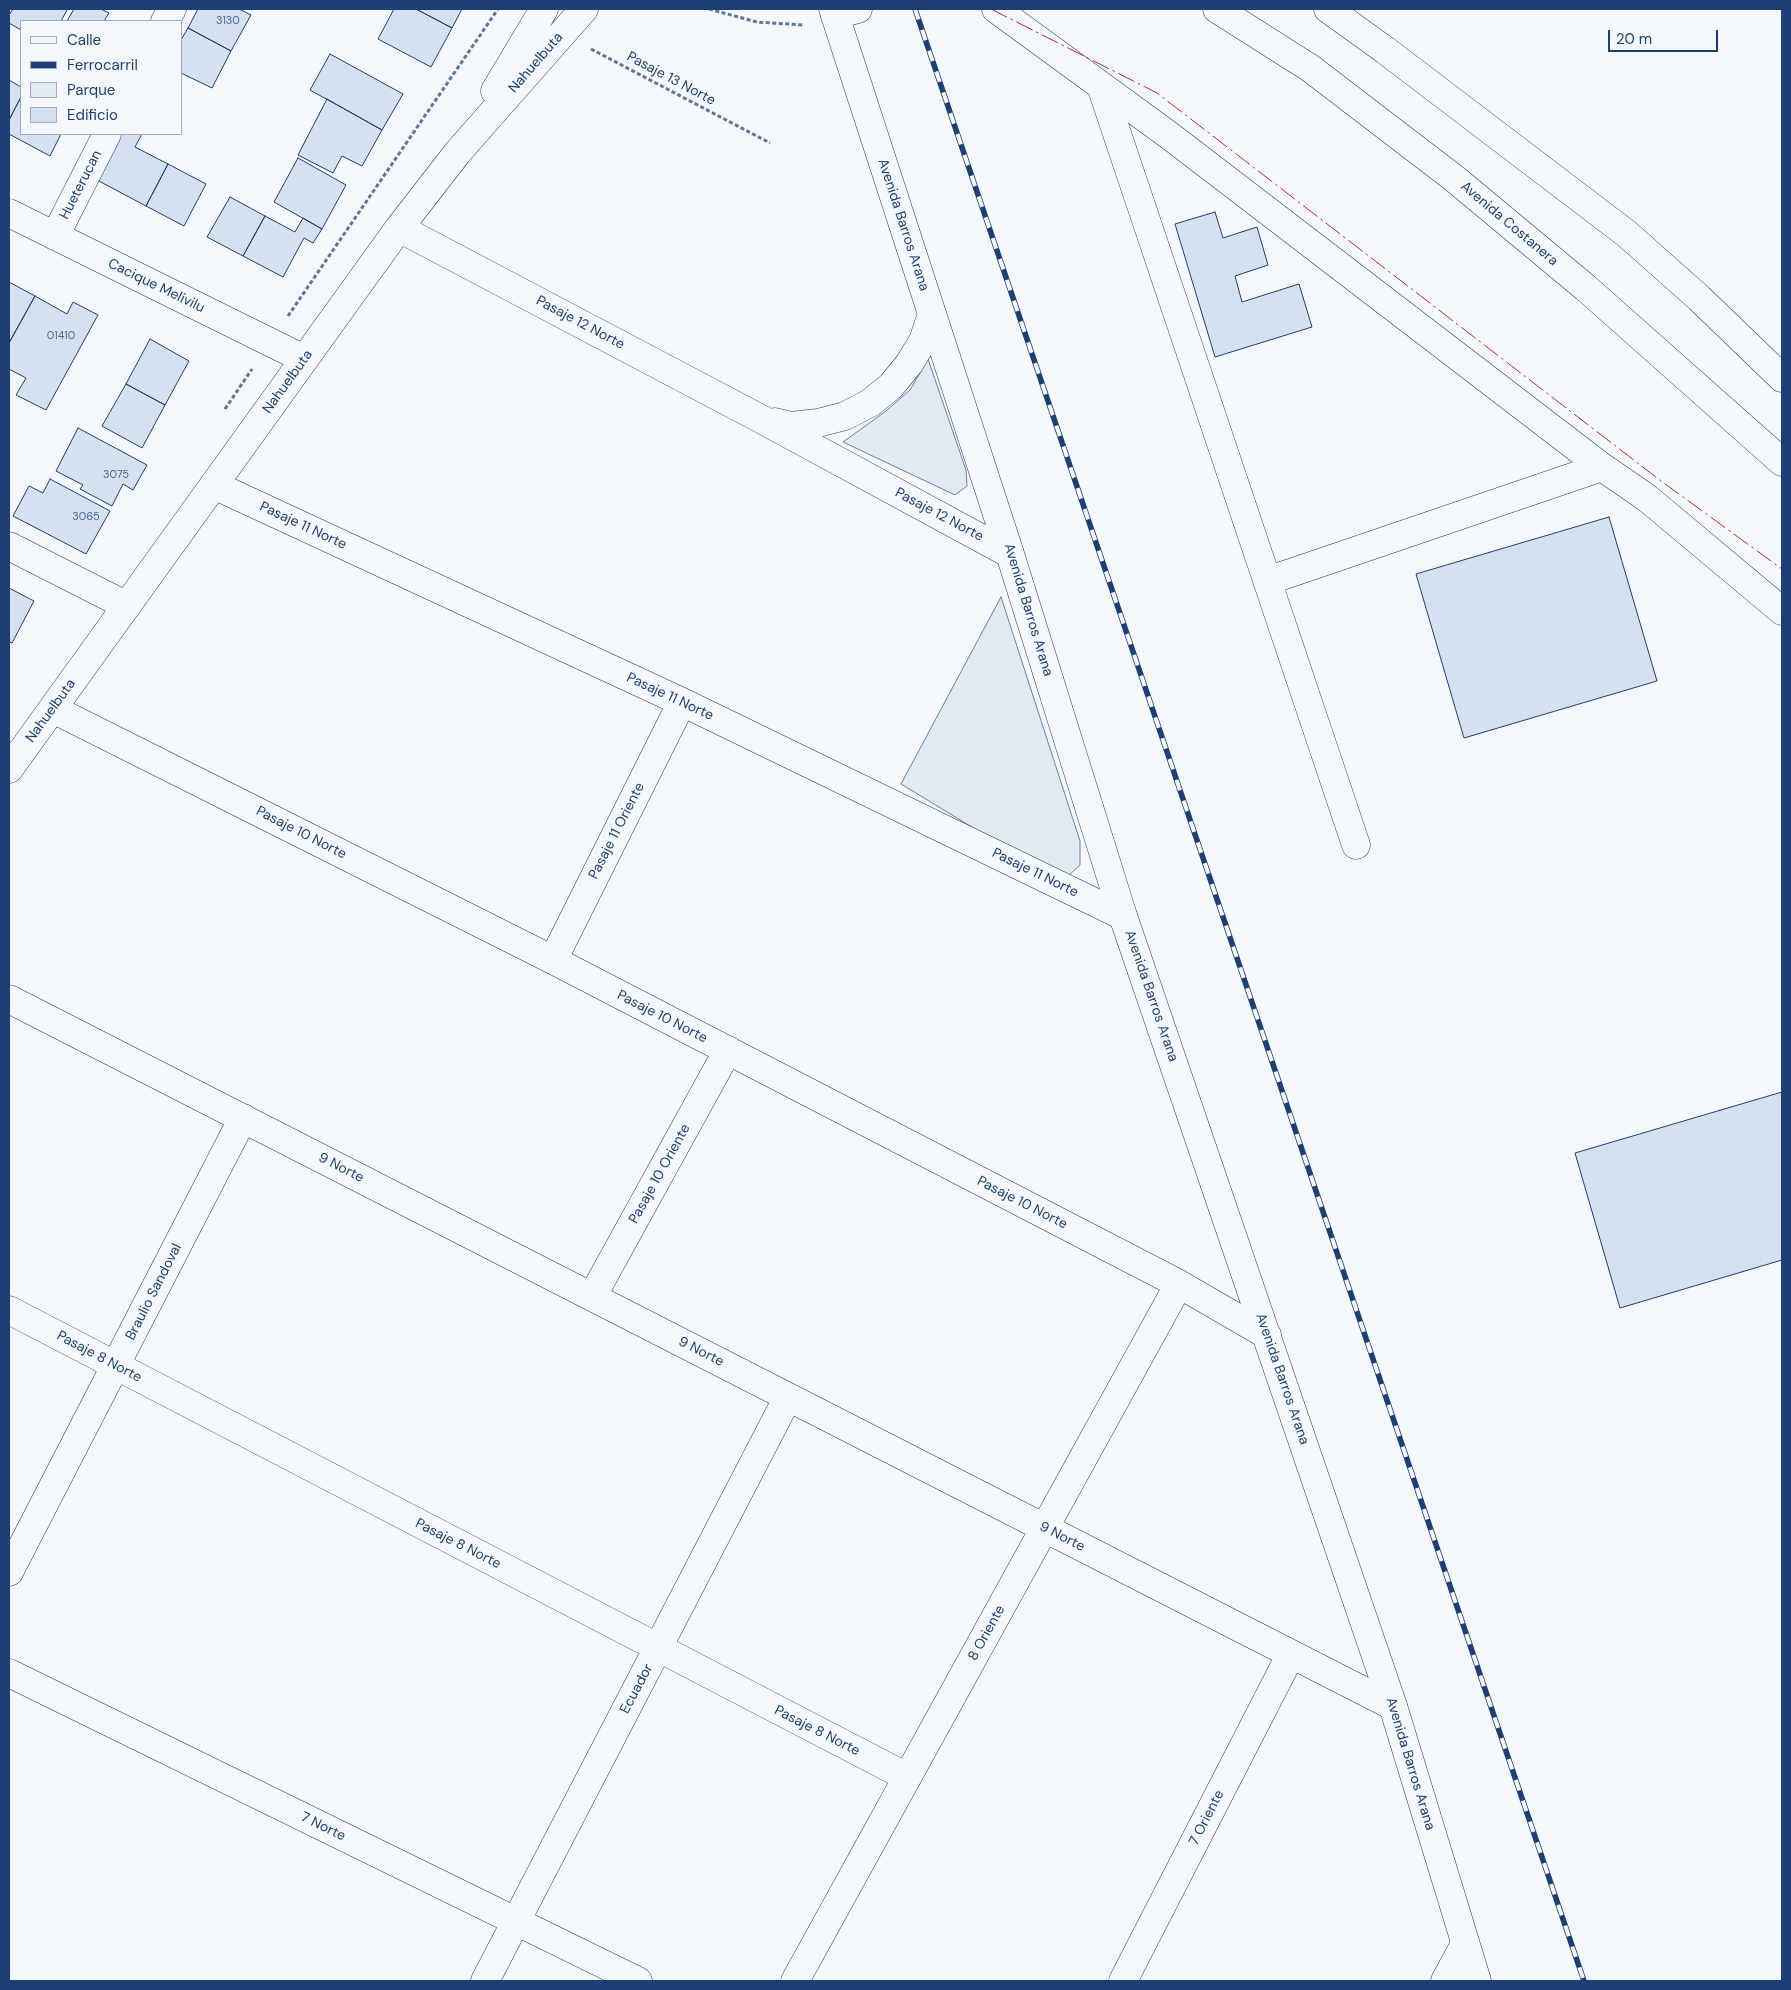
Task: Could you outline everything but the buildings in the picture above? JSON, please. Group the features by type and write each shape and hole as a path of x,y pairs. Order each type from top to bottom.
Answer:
{"street":[{"path":"166,20 172,9"},
{"path":"458,152 544,9"},
{"name":"Nahuelbuta","path":"9,769 399,228 458,152 584,9"},
{"path":"996,9 1170,136 1602,467 1647,498 1782,611"},
{"name":"Avenida Costanera","path":"1218,9 1310,68 1454,179 1586,288 1782,462"},
{"path":"1328,9 1393,55 1627,234 1699,298 1782,378"},
{"name":"Avenida Barros Arana","path":"842,11 932,314 1010,554 1123,916 1394,1706 1477,1981"},
{"path":"1101,86 1356,846"},
{"name":"Hueterucan","path":"55,236 107,135"},
{"name":"Cacique Melivilu","path":"9,213 304,360"},
{"name":"Pasaje 12 Norte","path":"399,228 761,419 1010,554"},
{"name":"Pasaje 12 Norte","path":"761,419 791,426 818,423 845,416 870,403 891,386 909,364 923,341 932,314"},
{"path":"1267,581 1602,467"},
{"name":"Pasaje 11 Norte","path":"214,484 682,702 1123,916"},
{"path":"9,546 127,606"},
{"name":"Pasaje 11 Oriente","path":"553,960 682,702"},
{"name":"Pasaje 10 Norte","path":"52,709 553,960 728,1050 1179,1284 1267,1334"},
{"name":"9 Norte","path":"9,999 1394,1706"},
{"name":"Pasaje 10 Oriente","path":"592,1297 728,1050"},
{"name":"Braulio Sandoval","path":"9,1572 243,1118"},
{"name":"8 Oriente","path":"795,1981 1179,1284"},
{"name":"Pasaje 8 Norte","path":"9,1310 907,1777"},
{"name":"Ecuador","path":"485,1981 788,1397"},
{"name":"7 Oriente","path":"1123,1981 1291,1654"},
{"name":"7 Norte","path":"9,1673 638,1981"},
{"path":"1446,1981 1465,1944"}],"path":[{"path":"709,9 757,22 806,26 842,11"},
{"name":"Pasaje 13 Norte","path":"562,34 770,143"}],"green space":[{"path":"928,359 966,470 967,486 955,495 843,442 886,411 910,390"},
{"path":"1001,597 1080,841 1080,865 1068,876 1054,877 901,784"}],"railway":[{"path":"915,9 1584,1981"}],"power":[{"path":"991,9 1157,93 1661,481 1782,569"}]}
